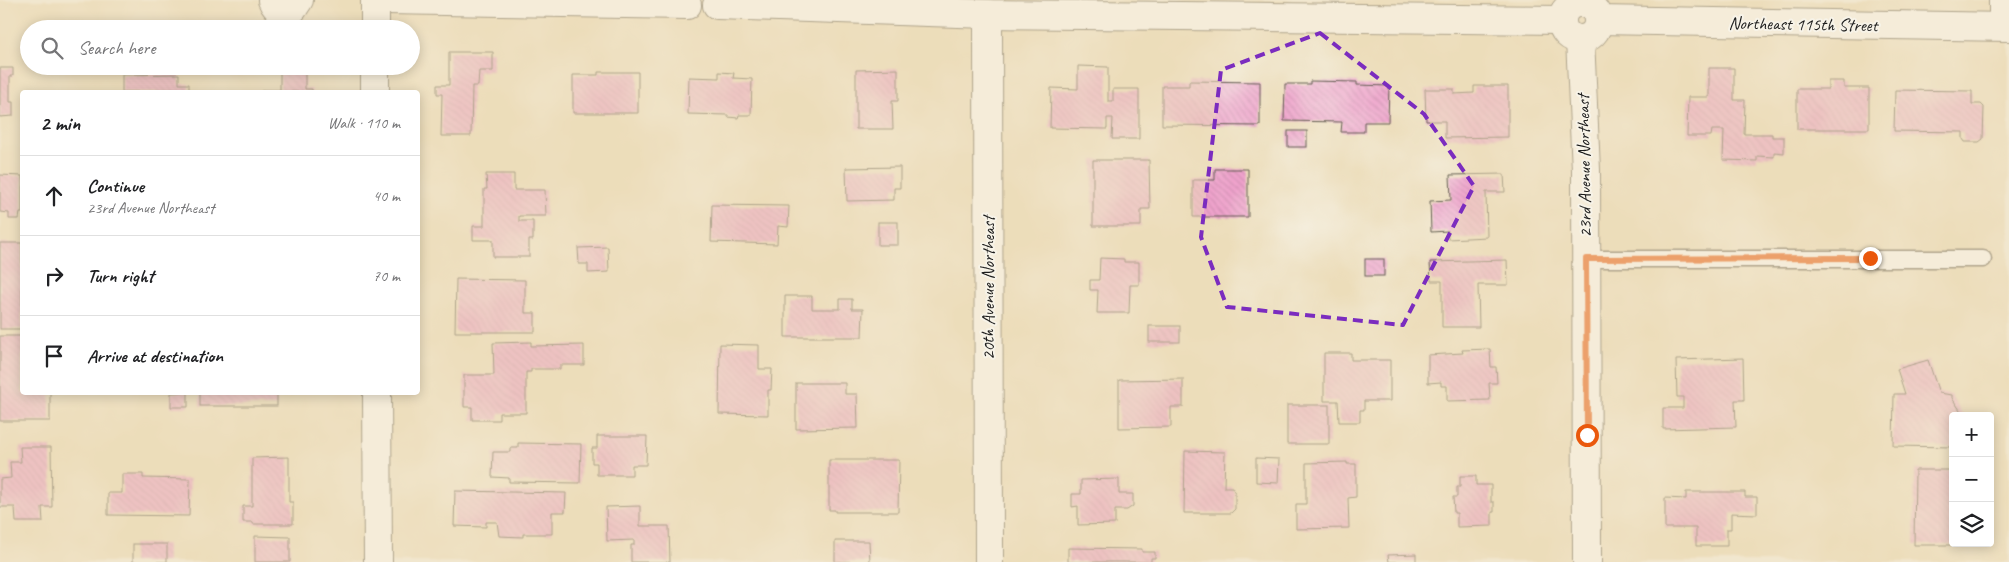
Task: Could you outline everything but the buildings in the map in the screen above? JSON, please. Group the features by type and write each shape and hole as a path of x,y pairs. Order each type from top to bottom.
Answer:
{"street":[{"path":"272,0 276,8 284,11 293,9 299,0"},
{"path":"375,0 375,20"},
{"path":"386,0 687,2 691,15 695,18 704,19 713,14 717,2"},
{"name":"Northeast 115th Street","path":"717,2 988,14 1145,8 1580,17 2005,18"},
{"name":"20th Avenue Northeast","path":"988,14 989,562"},
{"name":"23rd Avenue Northeast","path":"1580,17 1586,170 1587,562"},
{"path":"375,75 375,90"},
{"path":"377,395 378,562"}],"lane":[{"path":"1586,259 1983,259"}],"highlighted area":[{"path":"1320,33 1424,114 1474,186 1403,325 1227,307 1201,237 1221,70"}],"route":[{"path":"1587,435 1586,259 1870,258"}]}
